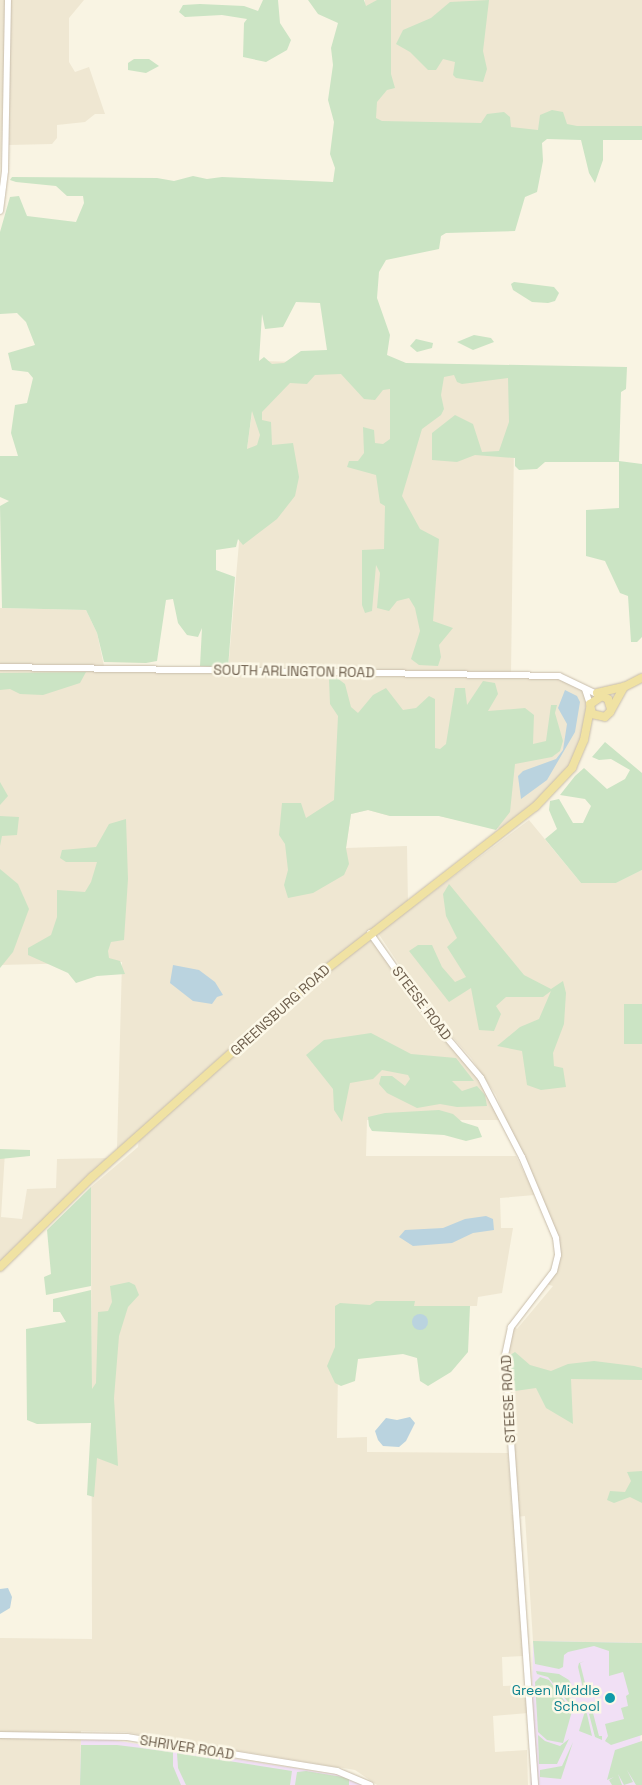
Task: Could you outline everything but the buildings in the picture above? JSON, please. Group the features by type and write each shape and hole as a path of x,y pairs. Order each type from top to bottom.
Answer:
{"main road":[{"path":"587,727 590,706 602,696 622,690 642,678"},
{"path":"593,693 622,690"},
{"path":"587,727 599,718 608,715 622,690"},
{"path":"602,696 610,702 611,709"},
{"path":"590,706 599,718"},
{"name":"GREENSBURG ROAD","path":"0,1267 99,1171 315,978 370,933 527,814 572,768 587,727"}],"street":[{"path":"0,211 5,163 8,0"},
{"name":"SOUTH ARLINGTON ROAD","path":"0,667 559,676 602,696"},
{"path":"585,689 590,706"},
{"name":"STEESE ROAD","path":"370,933 431,1019 482,1078 525,1164 556,1238 558,1254 554,1271 511,1327 505,1355 535,1785"},
{"name":"SHRIVER ROAD","path":"0,1735 127,1737 337,1771 370,1785"}],"shaded area":[{"path":"0,0 6,0 0,180"},
{"path":"11,0 84,0 69,18 69,62 75,72 89,67 105,114 95,114 85,122 57,125 57,138 52,144 9,145"},
{"path":"365,0 642,0 642,135 365,135"},
{"path":"259,361 515,367 511,675 559,676 585,689 589,714 572,768 506,830 439,816 390,816 368,810 351,814 346,848 407,846 408,904 370,933 124,1149 117,1149 122,962 0,965 0,667 228,671 247,449"},
{"path":"0,608 86,610 97,633 104,666 0,664"},
{"path":"529,820 581,883 616,883 642,870 642,1643 533,1641 525,1516 516,1517 524,1656 502,1657 503,1686 526,1685 528,1713 493,1716 495,1752 527,1750 528,1785 377,1785 355,1770 125,1732 81,1731 80,1785 0,1785 0,1638 92,1639 91,1187 138,1147 139,1139 304,991 369,938 478,1079 500,1120 367,1120 366,1156 516,1156 535,1195 500,1198 501,1228 513,1228 502,1293 478,1297 477,1306 339,1307 337,1438 367,1437 367,1452 508,1453 512,1515 516,1514 505,1360 512,1325 517,1329 553,1286 546,1284 558,1249 496,1095 471,1058 432,1014 378,933"},
{"path":"0,1152 5,1152 1,1217 22,1219 27,1189 56,1188 57,1159 113,1158 0,1267"},
{"path":"533,1641 642,1643 640,1785 530,1785"},
{"path":"99,1738 352,1777 368,1785 80,1785 81,1740"}],"green space":[{"path":"263,0 278,0 280,23 291,40 287,50 266,62 243,57 244,23 247,19 222,15 185,17 179,12 183,5 200,4 244,6 258,11"},
{"path":"308,0 364,0 366,6 377,0 391,0 391,74 395,88 387,90 377,102 376,118 382,121 481,123 487,114 504,112 510,117 511,127 538,130 540,115 552,110 563,112 567,124 577,126 642,126 642,140 603,140 603,160 595,183 589,173 581,140 547,139 542,143 543,161 537,192 525,197 515,231 446,233 441,236 439,249 386,260 379,272 377,298 390,335 387,355 406,363 627,367 626,389 621,392 619,461 642,464 642,637 637,642 631,642 628,596 620,593 605,561 586,556 586,510 619,508 619,462 545,462 537,469 519,470 515,466 515,458 475,455 457,462 432,460 432,433 455,415 473,424 482,452 499,451 509,422 508,378 462,384 457,382 454,375 444,377 441,395 444,409 441,415 422,429 402,496 420,529 439,539 433,621 453,628 439,645 441,657 438,666 419,665 411,659 420,631 415,608 409,598 397,601 389,611 377,608 380,573 376,565 372,611 365,613 362,605 362,550 384,549 385,506 380,503 376,475 347,467 349,461 358,461 364,453 363,427 374,430 375,443 383,444 390,439 390,389 383,390 375,400 364,399 341,374 315,375 307,384 290,383 262,412 262,420 271,422 272,445 293,443 299,477 295,496 277,519 243,545 238,539 236,547 216,550 216,570 235,577 228,668 200,666 202,628 198,637 187,635 178,623 173,599 166,600 157,661 146,663 104,662 97,633 86,610 2,608 0,506 9,501 0,497 0,456 18,456 11,433 15,405 27,403 33,378 28,372 12,370 8,353 35,345 26,322 17,313 0,314 0,232 10,197 19,196 27,216 76,222 84,203 83,196 67,196 56,186 10,180 12,177 157,178 174,181 193,176 207,179 222,177 333,182 335,168 330,154 334,122 328,100 333,65 331,48 338,23 318,14","holes":["296,302 320,303 327,350 301,351 284,363 272,364 264,357 259,361 262,314 265,329 283,327","252,411 260,435 257,445 247,449"]},
{"path":"489,0 483,51 487,69 483,82 456,78 453,75 455,62 443,59 436,70 428,70 410,52 396,44 403,30 431,18 450,2"},
{"path":"134,59 149,59 159,66 146,73 128,70 128,63"},
{"path":"514,282 554,287 559,293 555,301 548,303 532,302 513,290 511,284"},
{"path":"474,335 491,338 494,342 473,350 457,342"},
{"path":"416,339 433,343 432,348 417,352 410,346"},
{"path":"86,672 80,683 43,695 20,694 10,689 0,690 0,673"},
{"path":"337,678 345,684 351,707 358,713 373,695 386,688 403,710 416,708 429,696 435,699 435,748 440,749 446,744 455,688 465,688 467,705 483,681 495,683 498,694 488,711 525,708 534,715 533,744 546,741 551,705 557,705 555,713 563,741 560,751 552,757 515,764 510,812 496,830 439,816 390,816 368,810 351,814 346,848 349,864 344,875 313,893 288,898 284,885 288,870 285,844 279,835 282,803 301,803 306,818 334,800 338,716 330,704 329,679"},
{"path":"605,742 642,773 642,870 616,883 581,883 545,839 557,829 549,810 550,801 559,799 573,823 583,823 591,806 585,799 560,795 575,776 584,768 607,789 625,779 630,770 611,759 599,760 592,757"},
{"path":"0,782 8,796 0,805"},
{"path":"0,816 19,817 17,835 2,836 0,846"},
{"path":"126,819 128,879 124,940 111,942 108,951 109,958 120,961 125,974 97,976 76,983 68,973 28,955 28,948 51,935 57,917 57,890 85,892 91,882 97,862 66,862 60,858 62,850 96,847 109,824"},
{"path":"0,869 18,884 29,909 13,952 0,968"},
{"path":"449,884 524,975 551,989 563,981 566,993 564,1024 553,1053 554,1066 563,1068 566,1087 541,1090 527,1085 522,1051 497,1046 520,1027 539,1019 551,991 543,997 506,997 496,1006 501,1014 494,1031 479,1030 471,988 449,1002 409,951 418,945 432,945 442,967 455,982 466,977 447,947 457,938 446,916 443,894"},
{"path":"624,1004 642,1004 642,1044 624,1044"},
{"path":"371,1033 411,1054 456,1058 474,1081 452,1081 462,1091 477,1086 485,1095 487,1106 457,1107 440,1104 417,1108 387,1093 379,1084 381,1076 392,1076 405,1086 410,1079 408,1075 382,1070 373,1079 350,1083 342,1122 334,1110 333,1089 306,1055 324,1040"},
{"path":"439,1110 453,1114 462,1122 478,1127 482,1137 466,1141 444,1135 372,1131 369,1126 368,1117 385,1113"},
{"path":"0,1149 30,1150 30,1156 0,1159"},
{"path":"91,1187 91,1286 46,1295 44,1277 51,1274 47,1230"},
{"path":"129,1282 135,1285 139,1295 128,1307 119,1336 114,1398 118,1466 97,1458 94,1497 87,1495 91,1423 37,1424 27,1420 26,1329 66,1322 60,1312 53,1312 53,1299 91,1290 92,1389 96,1383 98,1312 108,1311 112,1302 110,1286"},
{"path":"376,1301 415,1301 414,1306 470,1306 468,1352 451,1372 428,1386 420,1381 417,1358 403,1354 358,1359 355,1381 341,1386 335,1383 327,1366 335,1347 335,1306 340,1303 370,1305"},
{"path":"515,1352 530,1365 551,1371 568,1364 594,1361 634,1366 642,1368 642,1380 571,1379 573,1424 546,1408 536,1388 515,1391 509,1369 510,1355"},
{"path":"642,1471 642,1503 630,1497 614,1503 607,1500 610,1491 625,1492 631,1481 627,1472"},
{"path":"533,1641 642,1643 642,1735 611,1745 605,1741 608,1736 605,1724 624,1719 621,1708 628,1706 626,1696 629,1694 623,1672 609,1676 609,1651 594,1646 568,1652 564,1655 563,1667 559,1669 535,1664"},
{"path":"585,1661 580,1663 588,1695 585,1697 578,1667 579,1663"},
{"path":"536,1671 559,1674 569,1680 573,1688 569,1689 572,1707 548,1677 537,1674"},
{"path":"540,1677 549,1680 572,1711 563,1743 547,1740 538,1732 535,1682"},
{"path":"585,1711 587,1714 592,1736 579,1731"},
{"path":"593,1713 599,1736 602,1736 602,1740 595,1737 589,1714"},
{"path":"538,1735 545,1741 560,1746 569,1739 557,1764 539,1764"},
{"path":"642,1741 642,1785 636,1785 627,1770 633,1782 624,1785 618,1774 622,1785 612,1785 609,1780 614,1777 607,1780 615,1750"},
{"path":"573,1742 561,1779 540,1777 540,1770 562,1766"},
{"path":"81,1745 117,1745 173,1752 173,1766 181,1785 80,1785"},
{"path":"177,1753 292,1771 290,1785 186,1785 178,1768"},
{"path":"306,1771 349,1778 349,1785 295,1785 297,1772"}],"water":[{"path":"565,690 577,696 580,702 575,732 547,780 521,799 518,776 523,771 556,759 563,750 567,724 558,708"},
{"path":"173,965 199,970 215,982 223,995 217,997 212,1004 193,1001 170,983"},
{"path":"486,1216 493,1219 494,1230 473,1233 452,1243 413,1246 399,1237 405,1230 443,1228 465,1219"},
{"path":"420,1314 428,1322 420,1330 412,1322"},
{"path":"410,1417 415,1423 406,1441 399,1447 383,1446 378,1440 375,1431 386,1418 397,1420"},
{"path":"8,1588 12,1597 10,1608 0,1614 0,1589"}],"place":[{"name":"Green Middle School","path":"610,1698"}]}
